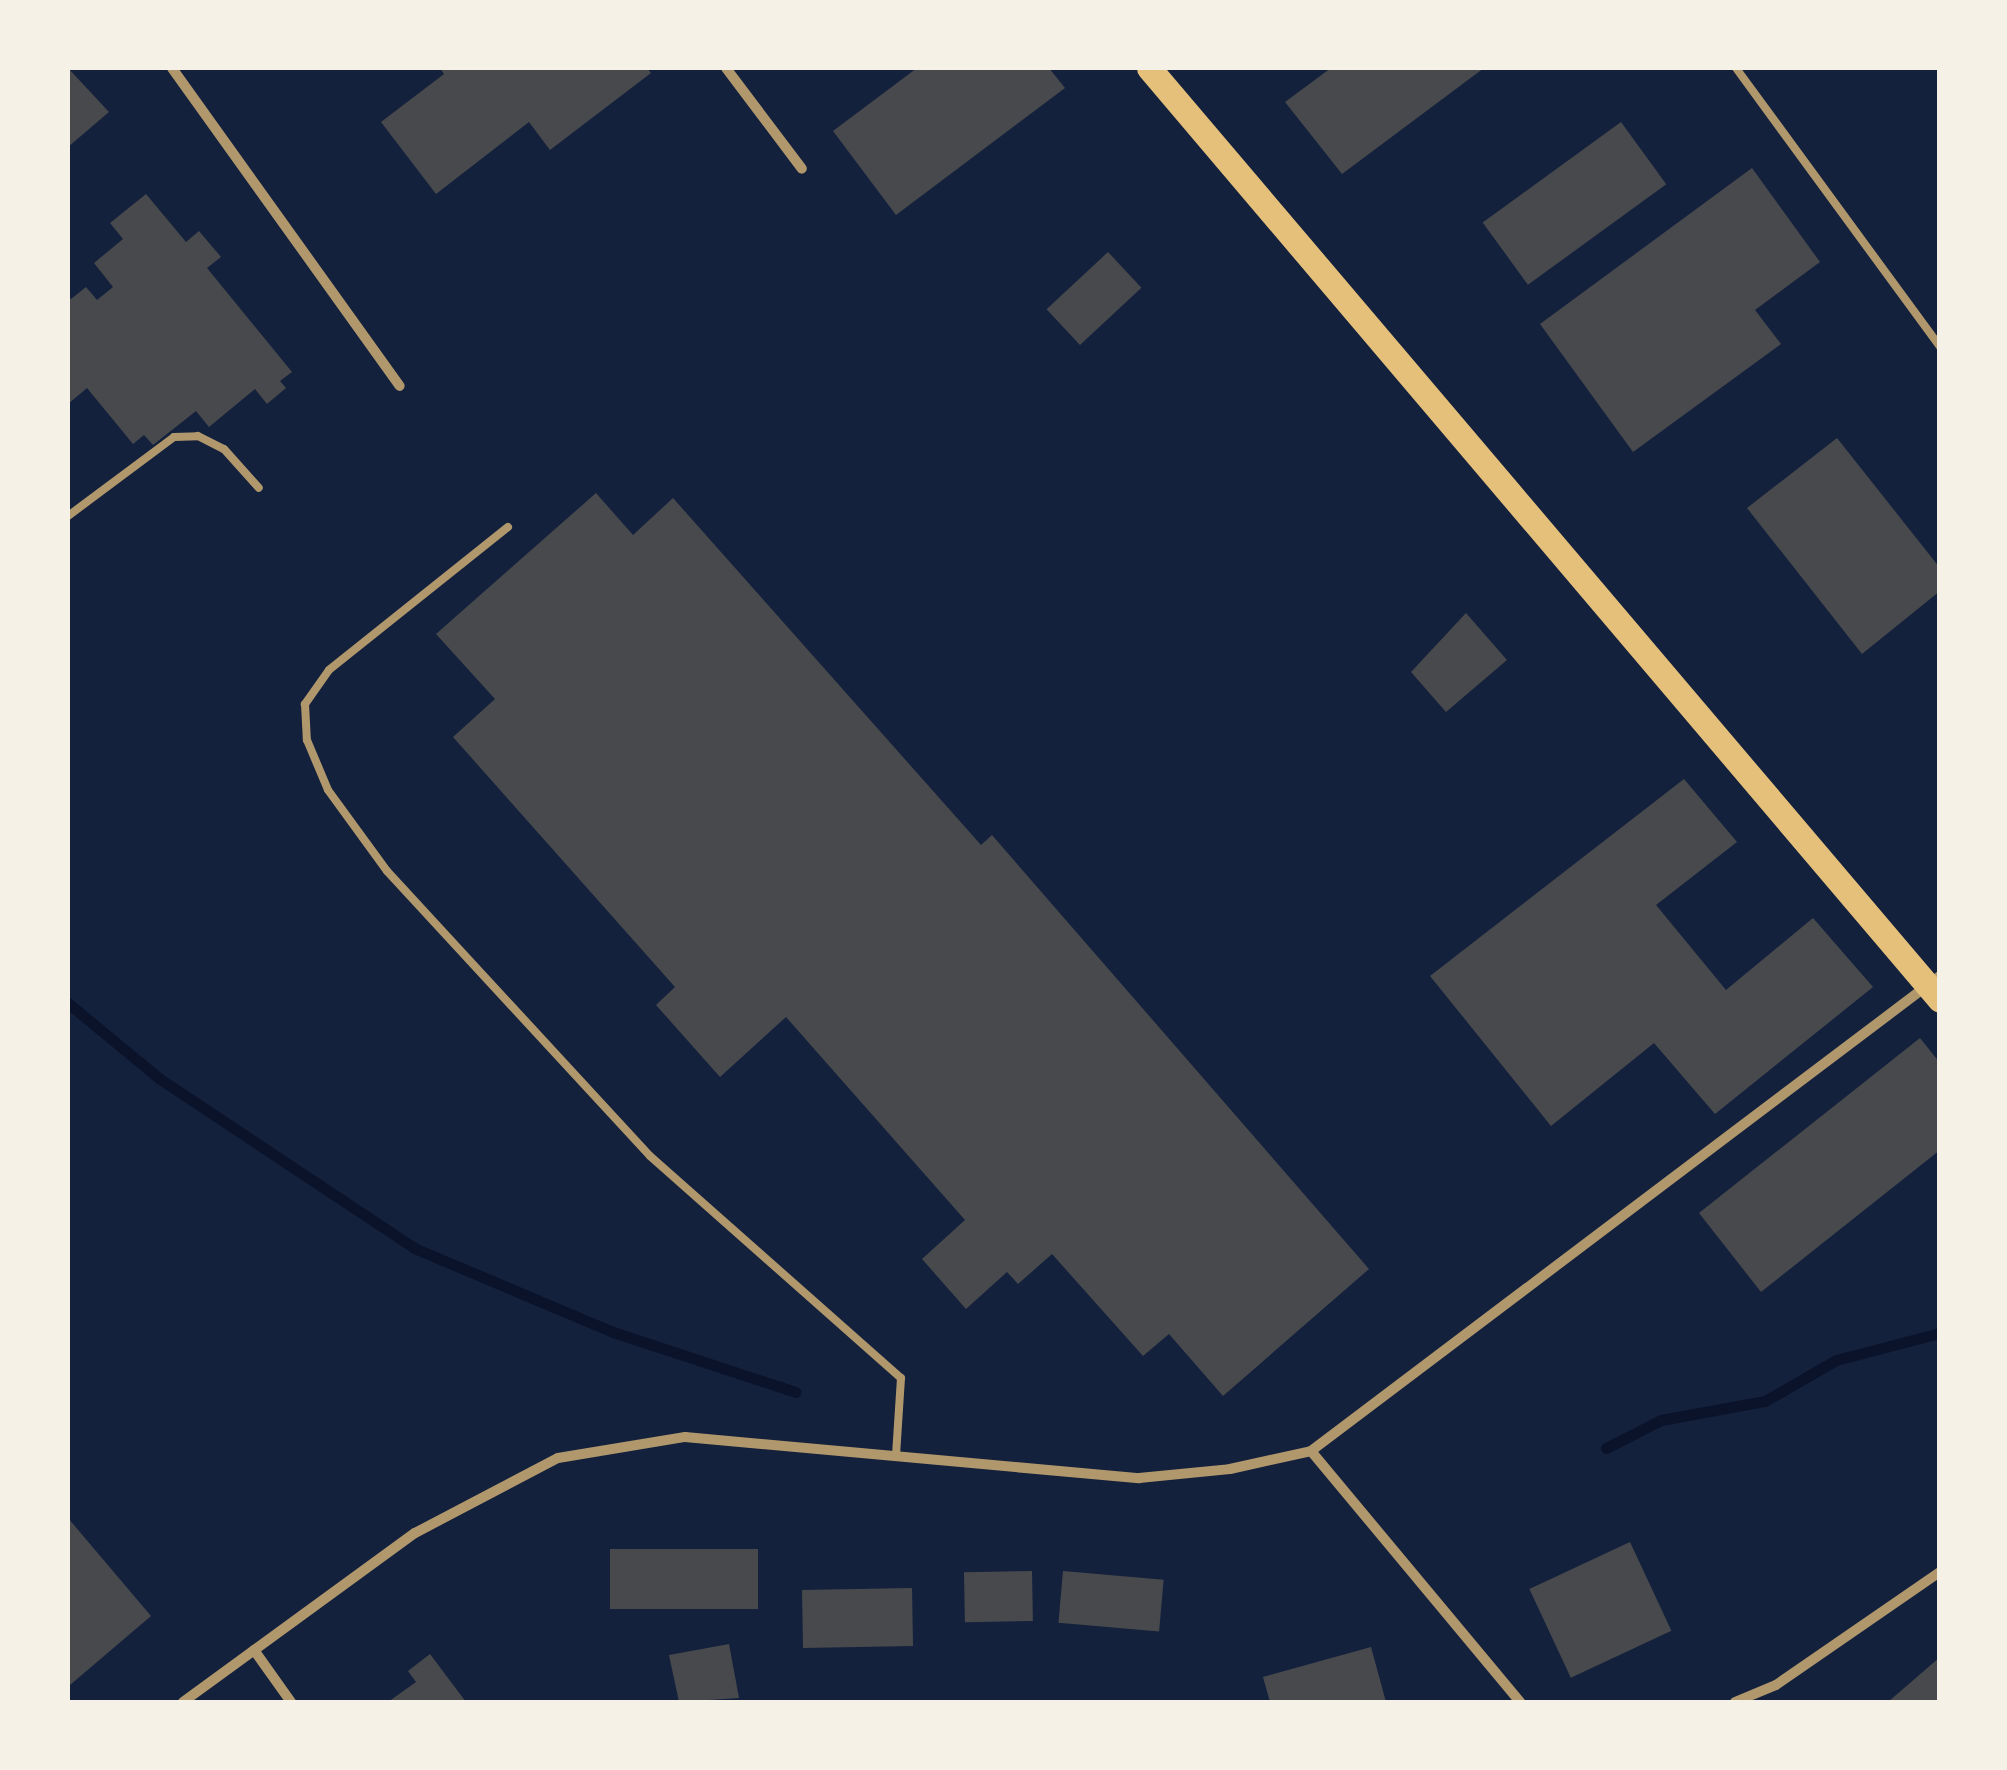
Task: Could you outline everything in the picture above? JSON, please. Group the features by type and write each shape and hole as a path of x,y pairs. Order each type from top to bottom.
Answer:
{"main road":[{"path":"1149,68 1935,987"}],"street":[{"path":"172,68 400,386"},
{"path":"726,68 802,169"},
{"path":"183,1702 415,1533 558,1458 685,1437 1138,1478 1230,1470 1311,1451 1935,987"},
{"path":"1311,1451 1520,1702"},
{"path":"1735,1702 1776,1685 1940,1572"},
{"path":"254,1650 291,1702"}],"lane":[{"path":"1736,68 1940,347"},
{"path":"68,516 174,437 198,436 224,449 259,488"},
{"path":"508,527 330,670 305,704 306,740 328,790 386,871 650,1156 901,1378 896,1456"}],"building":[{"path":"68,68 109,112 68,147"},
{"path":"440,68 647,68 651,73 550,150 529,122 436,194 381,122 444,74"},
{"path":"917,68 1049,68 1065,88 896,215 833,131"},
{"path":"1331,68 1484,68 1342,174 1285,102"},
{"path":"1621,122 1666,184 1528,285 1483,223"},
{"path":"1752,168 1820,262 1755,310 1781,344 1633,452 1540,324"},
{"path":"146,194 186,242 199,231 221,257 207,268 292,372 280,381 286,388 267,404 255,389 209,427 196,411 153,445 144,435 133,444 87,388 68,404 68,295 71,299 86,287 97,300 113,287 94,263 123,239 110,223"},
{"path":"1108,252 1141,288 1080,345 1047,309"},
{"path":"1837,438 1940,568 1940,591 1862,654 1747,508"},
{"path":"596,493 633,535 673,498 981,845 992,835 1369,1269 1223,1396 1169,1334 1143,1356 1052,1254 1018,1284 1007,1272 966,1309 922,1259 965,1220 786,1017 720,1077 656,1005 675,987 453,737 495,699 436,634"},
{"path":"1466,613 1507,660 1446,712 1411,672"},
{"path":"1684,779 1737,842 1656,905 1726,990 1813,918 1873,987 1715,1114 1654,1043 1551,1126 1430,976"},
{"path":"1920,1038 1940,1063 1940,1150 1761,1292 1699,1213"},
{"path":"68,1518 151,1616 70,1685 68,1683"},
{"path":"1630,1542 1671,1631 1571,1678 1529,1589"},
{"path":"610,1549 758,1549 758,1609 610,1609"},
{"path":"1032,1571 1033,1621 965,1622 964,1572"},
{"path":"1063,1571 1164,1580 1159,1632 1058,1623"},
{"path":"912,1588 913,1646 803,1648 802,1590"},
{"path":"729,1644 739,1698 679,1702 669,1655"},
{"path":"1371,1647 1386,1702 1270,1702 1263,1677"},
{"path":"430,1654 466,1702 388,1702 416,1682 408,1671"},
{"path":"1940,1657 1940,1702 1888,1702"}],"waterway":[{"path":"68,1003 160,1079 414,1248 613,1332 795,1392"},
{"path":"1606,1448 1661,1420 1765,1401 1836,1360 1940,1333"}]}
